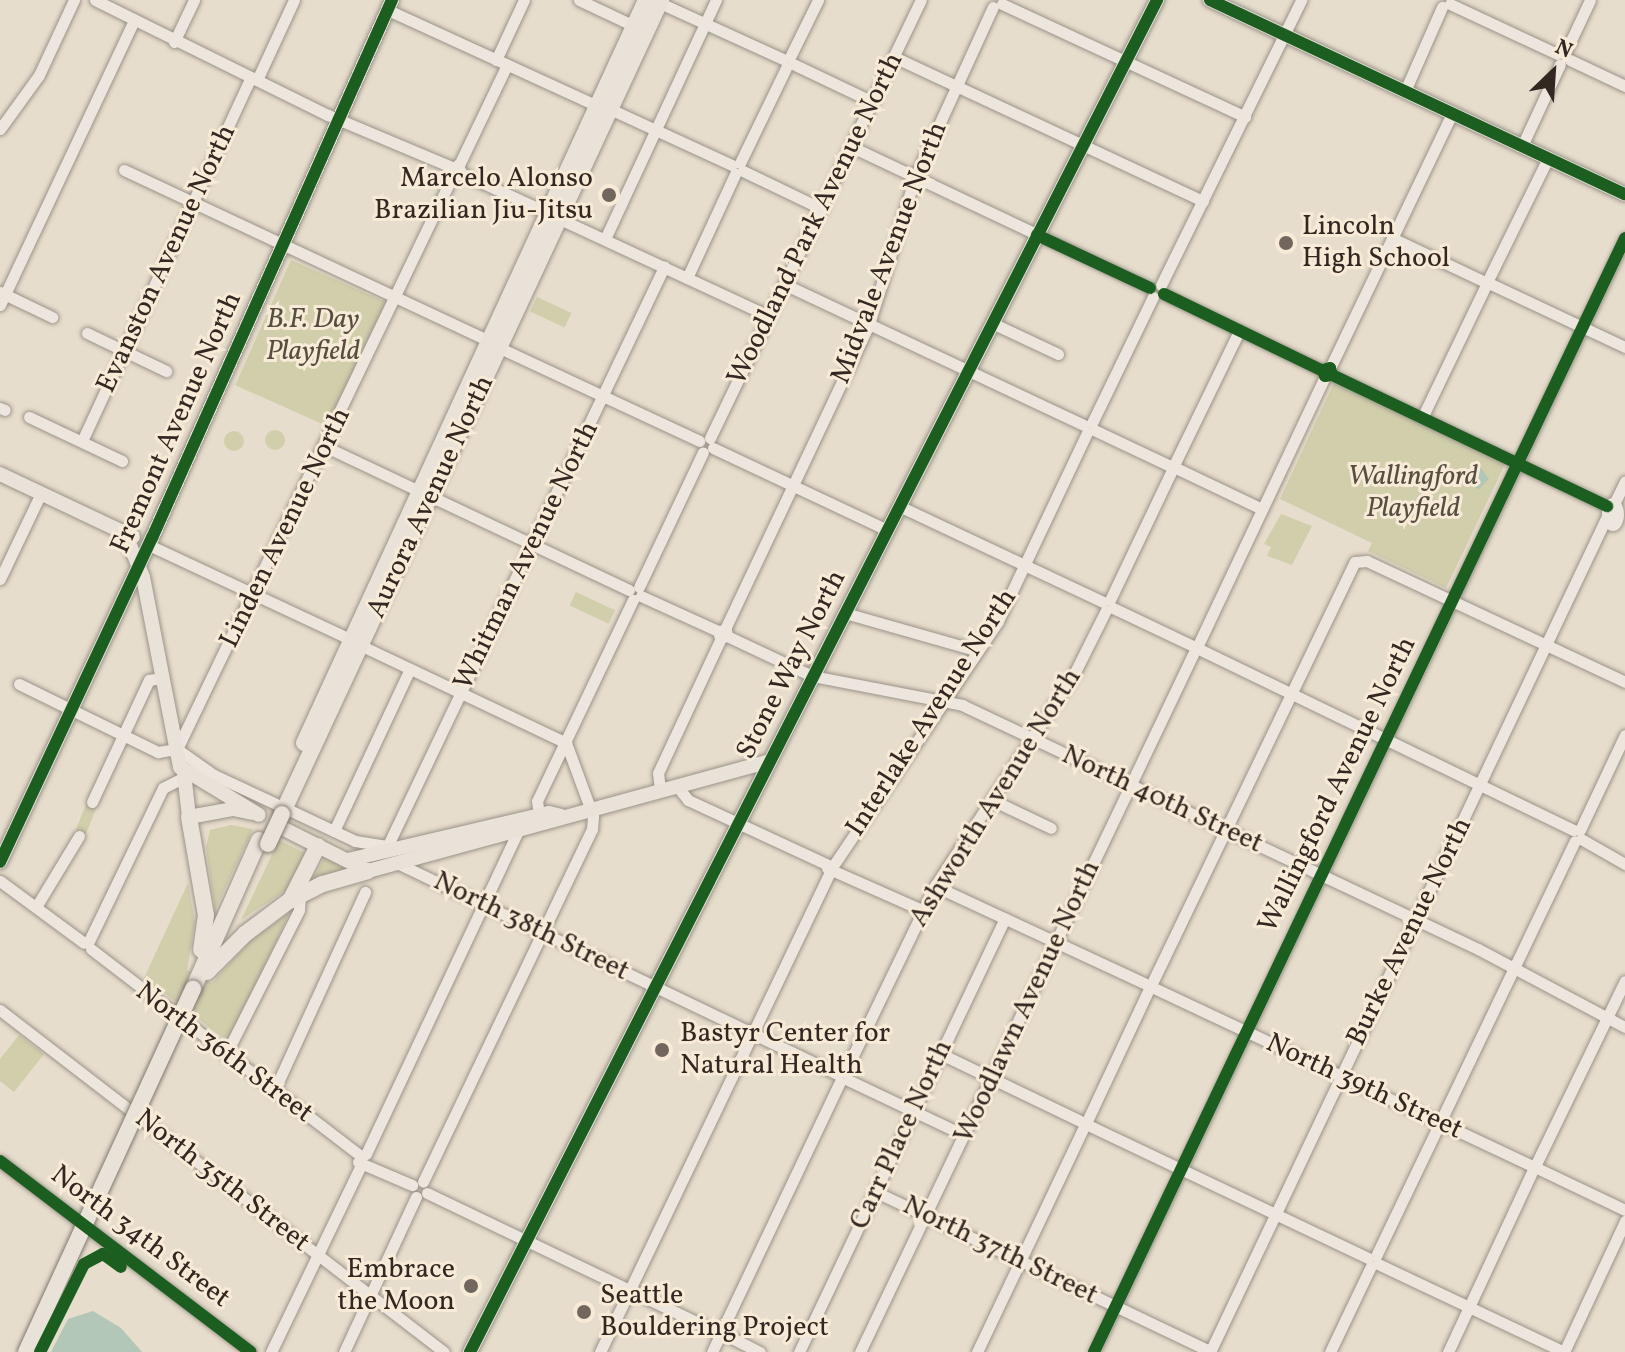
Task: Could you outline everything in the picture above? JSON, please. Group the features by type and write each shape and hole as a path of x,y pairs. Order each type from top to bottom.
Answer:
{"highway":[{"name":"Aurora Avenue North","path":"604,107 634,26 656,1"},
{"name":"Aurora Avenue North","path":"26,1352 656,1"},
{"path":"189,817 206,915 203,970"},
{"path":"295,898 318,846"},
{"path":"203,970 245,934 295,898 368,871"}],"main road":[{"name":"Stone Way North","path":"470,1352 1157,0"},
{"path":"1210,0 1625,193"},
{"name":"Fremont Avenue North","path":"0,862 140,565 390,5"},
{"path":"0,474 149,545"},
{"path":"125,533 140,565 189,817"},
{"path":"118,610 135,601 149,608"},
{"path":"348,860 518,831 561,816 770,761"},
{"name":"North 38th Street","path":"182,776 276,813 318,846 368,871"},
{"name":"North 38th Street","path":"189,817 233,809 276,813"},
{"path":"368,871 395,853 539,815 561,816"}],"street":[{"path":"0,129 4,113 41,71 74,0"},
{"path":"95,0 174,42 769,316"},
{"path":"174,42 194,0"},
{"name":"Evanston Avenue North","path":"82,441 193,202 294,0"},
{"name":"Linden Avenue North","path":"177,749 326,447 456,170 502,63 524,0"},
{"path":"579,0 634,26"},
{"path":"605,239 716,0"},
{"path":"687,278 818,0"},
{"name":"Woodland Park Avenue North","path":"539,815 537,801 921,0"},
{"name":"Interlake Avenue North","path":"600,1352 833,868 947,700 1025,566 1089,428 1301,0"},
{"path":"1522,146 1590,0"},
{"path":"656,1 873,102"},
{"path":"997,3 1245,117"},
{"name":"Midvale Avenue North","path":"660,789 658,773 869,324 915,177 955,85 997,3"},
{"path":"1405,91 1445,3 1625,86"},
{"path":"390,5 502,63 655,129 822,209"},
{"path":"52,317 2,297 133,22"},
{"path":"894,57 1203,201"},
{"name":"Woodlawn Avenue North","path":"860,1352 1452,113"},
{"path":"852,147 1614,509"},
{"path":"1422,418 1548,158"},
{"path":"124,170 887,530"},
{"path":"1392,238 1625,347"},
{"name":"Wallingford Avenue North","path":"1094,1352 1625,238"},
{"name":"Whitman Avenue North","path":"395,853 461,693 664,267"},
{"path":"786,285 1262,509"},
{"path":"992,323 1058,354"},
{"name":"Ashworth Avenue North","path":"712,1352 922,910 1075,672 1239,331"},
{"path":"87,333 166,371"},
{"path":"29,417 122,461"},
{"name":"North 40th Street","path":"326,447 812,676 947,700 1417,920 1625,1027"},
{"name":"Burke Avenue North","path":"1210,1352 1625,481"},
{"path":"0,579 41,493"},
{"path":"899,506 1482,783 1625,864"},
{"path":"149,545 566,743 591,808 592,829 344,1352"},
{"path":"977,1352 1355,562 1367,561 1625,682"},
{"path":"845,613 978,651"},
{"path":"334,831 410,669"},
{"path":"92,802 149,680 162,678"},
{"name":"North 38th Street","path":"19,684 158,752 177,749 276,813 395,853 483,905 964,1135"},
{"path":"1330,1352 1625,735"},
{"path":"88,944 163,788 182,776"},
{"path":"677,786 688,800 922,910"},
{"path":"992,800 1051,828"},
{"path":"271,1352 518,831"},
{"path":"36,907 79,836"},
{"name":"North 36th Street","path":"0,881 88,944 364,1159 420,1189 760,1352"},
{"name":"North 39th Street","path":"935,886 1535,1167 1625,1214"},
{"path":"274,1091 365,892"},
{"path":"226,1054 299,910 295,898"},
{"name":"Carr Place North","path":"799,1352 1005,919"},
{"path":"1448,1352 1625,981"},
{"name":"North 35th Street","path":"0,1010 444,1352"},
{"path":"88,1228 183,1021"},
{"path":"941,1054 1564,1352 1625,1214"},
{"name":"North 34th Street","path":"0,1161 251,1352"},
{"name":"North 37th Street","path":"876,1192 1210,1352"}],"green space":[{"name":"B.F. Day Playfield","path":"291,260 386,302 330,427 235,385"},
{"path":"537,297 571,313 565,328 530,312"},
{"name":"Wallingford Playfield","path":"1334,383 1505,464 1446,588 1368,551 1372,543 1280,499"},
{"path":"271,430 279,430 285,440 279,450 271,450 265,444 265,436"},
{"path":"230,431 238,431 244,441 238,451 230,451 224,445 224,437"},
{"path":"1281,514 1312,526 1292,565 1267,556 1271,547 1264,544"},
{"path":"576,592 615,610 609,624 570,606"},
{"path":"87,802 97,806 86,834 76,830"},
{"path":"231,825 253,829 215,910 206,847 210,830"},
{"path":"279,840 305,853 288,889 241,920"},
{"path":"325,857 349,869 312,881"},
{"path":"188,883 195,923 187,970 212,983 250,941 290,912 229,1042 144,978"},
{"path":"19,1035 44,1054 14,1092 0,1081 0,1059"}],"shaded area":[{"path":"1480,467 1489,479 1478,490 1469,479 1478,476"},
{"path":"93,1311 121,1328 142,1352 51,1352 68,1319"}],"cycle path":[{"path":"0,862 152,538 392,0"},
{"path":"470,1352 1157,0"},
{"path":"1210,0 1625,194"},
{"path":"1037,235 1150,288"},
{"path":"1094,1352 1625,238"},
{"path":"1164,294 1323,371"},
{"path":"1332,375 1330,368 1323,370 1325,376 1332,375 1607,506"},
{"path":"0,1161 251,1352"},
{"path":"40,1352 84,1264 103,1254 121,1267"}],"place":[{"name":"Marcelo Alonso Brazilian Jiu-Jitsu","path":"609,195"},
{"name":"Lincoln High School","path":"1286,243"},
{"name":"Bastyr Center for Natural Health","path":"662,1050"},
{"name":"Embrace the Moon","path":"471,1286"},
{"name":"Seattle Bouldering Project","path":"584,1312"}]}
